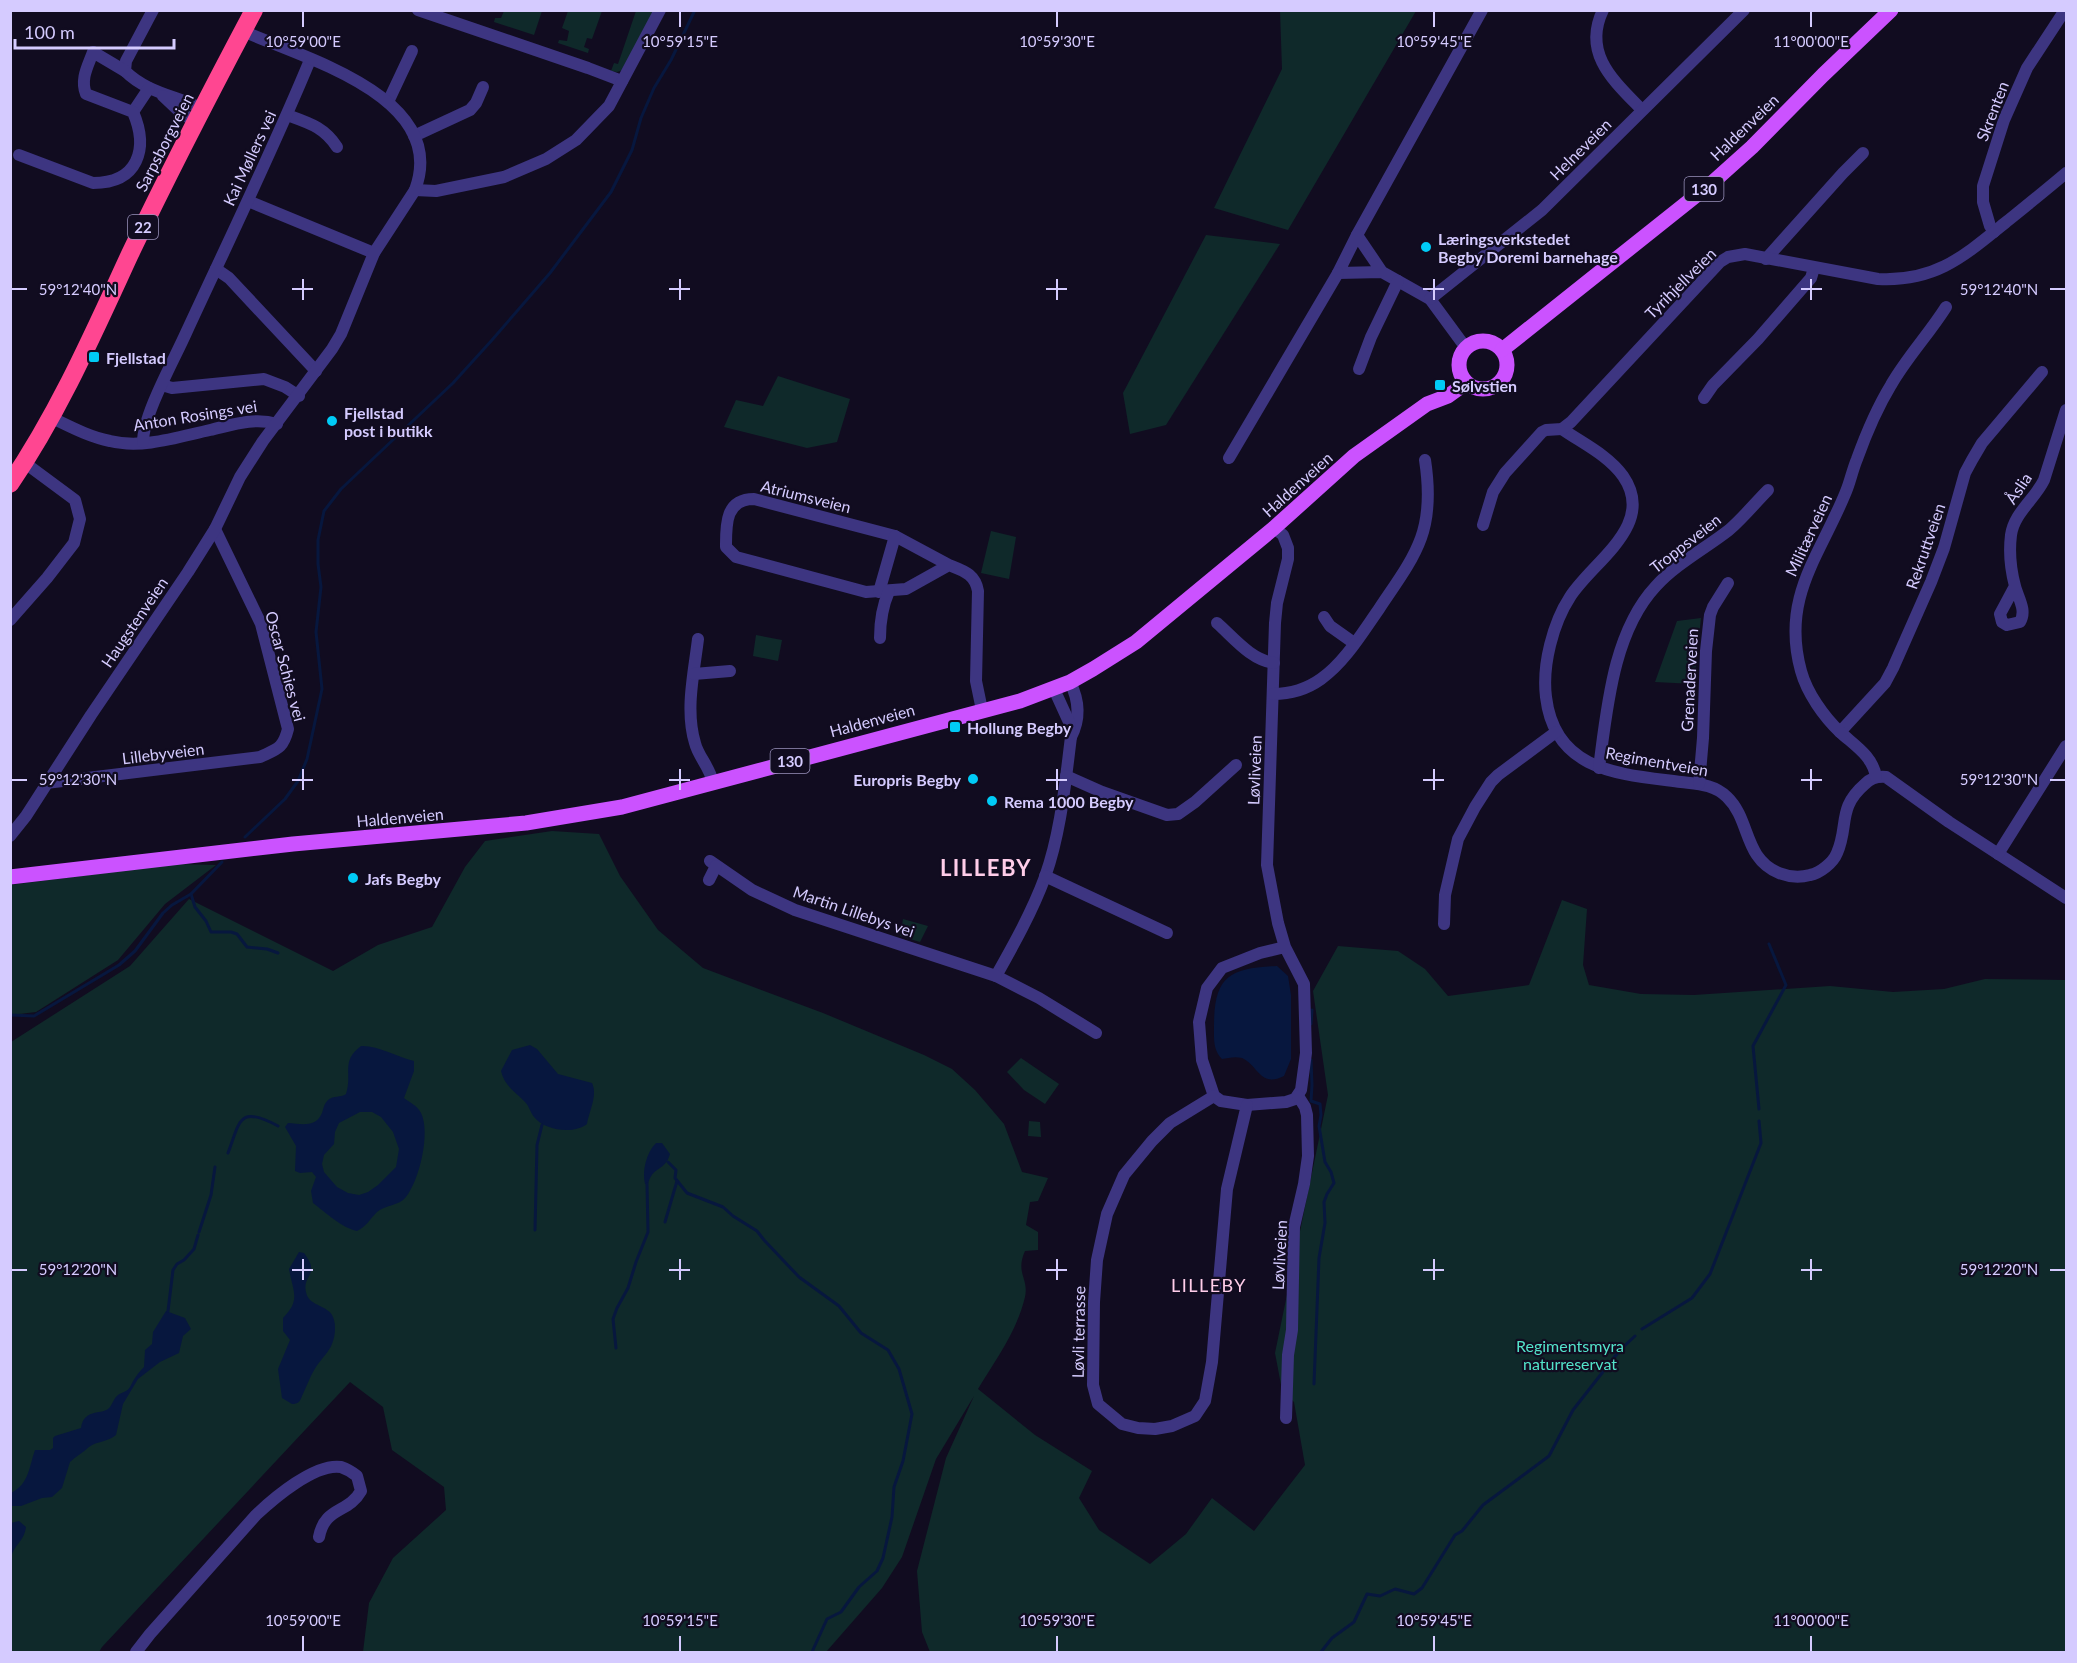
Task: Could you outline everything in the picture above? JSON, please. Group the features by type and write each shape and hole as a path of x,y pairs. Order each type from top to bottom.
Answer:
{"highway":[{"name":"Sarpsborgveien","path":"10,484 25,463 94,335 145,224 254,10"}],"main road":[{"name":"Haldenveien","path":"1502,350 1713,183 1891,10"},
{"path":"1480,341 1496,345 1502,350 1507,366 1501,381 1495,387 1485,390 1475,388 1466,383 1460,375 1458,366 1460,356 1466,348 1480,341"},
{"name":"Haldenveien","path":"10,877 283,845 570,817 622,807 1020,701 1070,682 1136,642 1275,528 1354,456 1427,404 1448,396 1466,383"}],"street":[{"path":"418,10 622,81"},
{"path":"415,190 436,191 504,177 546,159 576,141 609,106 660,10"},
{"path":"1229,458 1338,273 1482,10"},
{"path":"1603,10 1599,19 1597,36 1598,54 1616,83 1642,110"},
{"name":"Helneveien","path":"1430,299 1542,210 1744,10"},
{"name":"Skrenten","path":"1994,232 1983,202 1983,186 2004,120 2027,68 2065,10"},
{"path":"125,71 126,61 152,11"},
{"name":"Anton Rosings vei","path":"50,417 72,428 109,441 143,442 170,439 248,421 266,421 277,424 341,334 374,253 415,190 420,172 418,147 405,121 388,102 365,86 243,31"},
{"path":"388,102 412,51"},
{"path":"20,155 93,183 106,183 119,179 136,163 141,138 132,112 86,94 82,85 93,52 154,91 181,113 200,115"},
{"name":"Kai Møllers vei","path":"143,442 143,430 162,385 248,201 310,60"},
{"path":"414,136 470,110 483,87"},
{"path":"132,112 154,91"},
{"path":"287,115 330,135 337,147"},
{"path":"1766,259 1863,153"},
{"name":"Tyrihjellveien","path":"1483,525 1493,492 1505,473 1542,432 1562,429 1577,416 1720,262 1737,255 1878,279 1900,280 1926,275 1957,261 2067,173"},
{"path":"248,201 374,253"},
{"path":"1357,235 1382,272 1430,299 1466,348"},
{"path":"1704,398 1713,385 1758,339 1811,278 1814,268"},
{"path":"216,269 229,278 316,371"},
{"path":"1338,273 1382,272"},
{"path":"1359,369 1371,337 1398,281"},
{"name":"Militærveien","path":"1876,777 1872,761 1830,722 1812,696 1801,673 1795,632 1797,608 1811,565 1841,503 1864,442 1891,385 1912,352 1946,307"},
{"name":"Rekruttveien","path":"1840,732 1879,690 1893,668 1944,548 1965,473 1972,460 1983,443 2042,372"},
{"name":"Anton Rosings vei","path":"162,385 172,388 264,379 285,387 299,396"},
{"name":"Åslia","path":"2015,586 2011,560 2011,535 2020,514 2044,480 2067,410"},
{"name":"Haugstenveien","path":"10,836 26,816 215,529 240,477 277,424"},
{"name":"Regimentveien","path":"1562,429 1614,465 1627,483 1632,506 1628,526 1622,537 1568,599 1555,630 1547,666 1545,689 1548,709 1556,732 1572,753 1599,768 1699,784 1720,791 1734,805 1756,856 1765,865 1784,875 1798,877 1815,873 1833,860 1840,842 1843,820 1848,806 1862,786 1876,777"},
{"path":"1273,694 1294,692 1320,680 1338,666 1405,569 1422,536 1428,509 1425,460"},
{"path":"10,620 74,543 80,519 75,500 25,463"},
{"name":"Troppsveien","path":"1599,768 1618,659 1627,634 1646,597 1669,573 1731,528 1768,490"},
{"name":"Atriumsveien","path":"949,565 906,589 866,592 736,557 726,547 727,519 736,502 754,499 895,536 970,574 976,582 978,591 976,681 982,710"},
{"name":"Løvliveien","path":"1275,528 1283,535 1288,548 1288,560 1278,603 1267,865 1285,947 1304,984 1306,1053 1303,1084 1298,1096 1305,1107 1308,1156 1294,1227 1292,1322 1288,1355 1286,1418"},
{"name":"Oscar Schies vei","path":"215,529 261,624 288,729 281,747"},
{"path":"880,638 884,592 895,536"},
{"name":"Grenaderveien","path":"1699,784 1710,615 1728,583"},
{"path":"1324,617 1330,626 1354,643"},
{"path":"1217,623 1255,657 1263,662 1274,663"},
{"path":"698,639 689,714 695,745 708,766 713,782"},
{"path":"694,674 730,671"},
{"path":"1070,682 1077,697 1078,709 1078,725 1071,736"},
{"path":"996,976 1026,922 1045,876 1057,834 1071,736 1069,722 1054,689"},
{"path":"1444,924 1444,895 1458,839 1470,815 1498,775 1556,732"},
{"path":"1998,854 2067,746"},
{"name":"Lillebyveien","path":"46,783 260,757 281,747"},
{"path":"1066,776 1102,792 1167,815 1178,814 1195,802 1236,765"},
{"path":"1876,777 1890,779 1935,812 2067,898"},
{"name":"Martin Lillebys vei","path":"709,880 713,863 752,890 795,910 996,976 1039,998 1096,1033"},
{"path":"1045,876 1167,933"},
{"path":"1285,947 1260,952 1222,968 1207,988 1199,1022 1202,1060 1214,1096 1227,1102 1247,1104 1286,1101 1298,1096"},
{"name":"Løvli terrasse","path":"1214,1096 1170,1123 1152,1141 1124,1175 1107,1214 1097,1260 1093,1385 1098,1404 1122,1424 1155,1429 1172,1426 1195,1416 1205,1401 1209,1389 1212,1362 1227,1189 1247,1104"},
{"path":"136,1653 157,1626 273,1499 301,1480 328,1468 341,1467 357,1476 361,1491 356,1500 328,1517 321,1526 319,1537"}],"green space":[{"path":"504,11 542,11 534,35 494,22 495,18 501,18"},
{"path":"568,11 602,11 592,39 587,38 584,47 589,49 588,53 558,43 559,40 567,41 569,31 562,28"},
{"path":"636,11 654,11 623,70 611,71 614,63 618,64"},
{"path":"1280,11 1416,11 1288,230 1214,208 1282,69"},
{"path":"1206,235 1280,244 1166,425 1130,434 1123,393"},
{"path":"778,376 850,399 837,442 807,448 724,427 736,400 763,406"},
{"path":"991,531 1016,537 1009,579 981,573"},
{"path":"1701,618 1694,684 1655,682 1677,621"},
{"path":"756,635 782,640 778,661 753,656"},
{"name":"Regimentsmyra naturreservat","path":"552,831 599,834 620,876 658,930 703,968 823,1013 952,1069 975,1090 1004,1124 1022,1172 1048,1178 1038,1201 1030,1202 1026,1225 1038,1232 1038,1250 1025,1251 1022,1259 1026,1290 1017,1322 978,1389 1035,1435 1092,1471 1079,1498 1099,1530 1150,1564 1186,1534 1212,1498 1254,1531 1305,1465 1294,1402 1282,1390 1275,1353 1328,1095 1313,991 1338,946 1398,951 1425,969 1448,996 1529,985 1562,900 1587,909 1583,965 1589,985 1641,994 1694,995 1830,986 1893,992 1944,989 1985,979 2066,980 2066,1652 930,1652 922,1632 917,1571 946,1458 974,1396 936,1459 902,1557 882,1588 826,1652 363,1652 369,1603 393,1558 446,1510 444,1487 392,1450 383,1407 350,1382 99,1652 11,1652 11,1042 130,966 189,899 333,971 378,945 432,927 465,867 485,841"},
{"path":"176,864 216,865 165,904 118,960 36,1012 11,1015 10,885"},
{"path":"903,919 928,926 920,942 900,936"},
{"path":"1021,1058 1059,1084 1045,1104 1024,1090 1007,1072"},
{"path":"1029,1121 1040,1122 1041,1137 1028,1136"}],"water":[{"path":"1277,966 1288,976 1291,995 1291,1059 1284,1076 1270,1079 1265,1078 1242,1058 1222,1059 1219,1056 1214,1040 1215,1010 1221,986 1228,978 1247,969"},
{"path":"530,1045 537,1049 558,1074 592,1083 594,1098 587,1124 567,1130 545,1125 534,1117 526,1103 507,1084 501,1071 512,1050"},
{"path":"361,1046 367,1046 414,1061 414,1071 404,1098 421,1113 425,1132 419,1169 411,1190 400,1202 377,1212 357,1231 340,1223 313,1203 311,1191 316,1177 312,1172 295,1171 296,1146 285,1127 288,1123 308,1124 316,1121 328,1100 346,1094 349,1063","holes":["360,1112 372,1112 381,1117 393,1132 399,1149 396,1167 368,1192 359,1195 348,1193 337,1187 324,1172 322,1164 324,1155 334,1144 335,1132 339,1123"]},
{"path":"656,1143 662,1143 670,1154 665,1164 653,1174 648,1184 645,1184 646,1162"},
{"path":"299,1252 304,1253 311,1266 305,1286 308,1297 315,1304 329,1311 335,1323 335,1329 331,1347 314,1370 300,1400 292,1404 282,1398 278,1369 290,1340 283,1331 283,1318 294,1301 289,1269"},
{"path":"166,1311 185,1318 191,1329 183,1336 179,1353 160,1362 138,1379 123,1404 116,1435 92,1445 70,1462 62,1488 52,1497 42,1498 21,1506 11,1506 11,1493 25,1480 35,1450 50,1450 53,1448 55,1436 81,1428 86,1417 107,1410 117,1396 129,1389 144,1367 145,1350 152,1344 153,1332"},
{"path":"19,1521 26,1527 11,1558 11,1523"}],"waterway":[{"path":"245,837 285,799 298,781 307,759 322,689 316,632 321,587 318,540 324,511 341,489 453,383 492,340 550,273 611,192 632,150 641,118 654,88 671,60 695,10"},
{"path":"10,1015 34,1016 119,965 135,951 163,913 191,894 222,862"},
{"path":"191,894 195,907 211,932 231,932 237,934 247,947 267,949 278,953"},
{"path":"1759,1109 1753,1046 1786,985 1769,944"},
{"path":"1311,1024 1312,1010"},
{"path":"1311,1060 1311,1101 1320,1104 1319,1126 1325,1162 1334,1183 1324,1202 1325,1223 1319,1258 1314,1384"},
{"path":"228,1153 242,1120 255,1117 278,1126"},
{"path":"1642,1329 1692,1298 1710,1274 1761,1143 1759,1121"},
{"path":"535,1230 537,1145 542,1125"},
{"path":"668,1162 676,1170 675,1178 687,1193 723,1207 757,1231 799,1277 839,1306 861,1333 888,1350 899,1369 912,1414 903,1461 894,1487 892,1517 883,1558 877,1571 859,1587 841,1612 827,1619 812,1652"},
{"path":"199,1232 211,1195 215,1167"},
{"path":"665,1222 677,1181"},
{"path":"616,1348 613,1319 628,1288 648,1232 647,1184"},
{"path":"168,1311 173,1270 194,1249 198,1235"},
{"path":"1321,1652 1332,1638 1354,1622 1367,1594 1380,1596 1395,1589 1414,1594 1422,1588 1455,1535 1462,1531 1483,1505 1549,1456 1573,1410 1620,1350 1635,1336"}],"place":[{"name":"Læringsverkstedet Begby Doremi barnehage","path":"1426,247"},
{"name":"Fjellstad","path":"94,357"},
{"name":"Sølvstien","path":"1440,385"},
{"name":"Fjellstad post i butikk","path":"332,421"},
{"name":"Hollung Begby","path":"955,727"},
{"name":"Europris Begby","path":"973,779"},
{"name":"Rema 1000 Begby","path":"992,801"},
{"name":"Jafs Begby","path":"353,878"}],"district":[{"name":"LILLEBY","path":"986,867"},
{"name":"LILLEBY","path":"1209,1285"}]}
